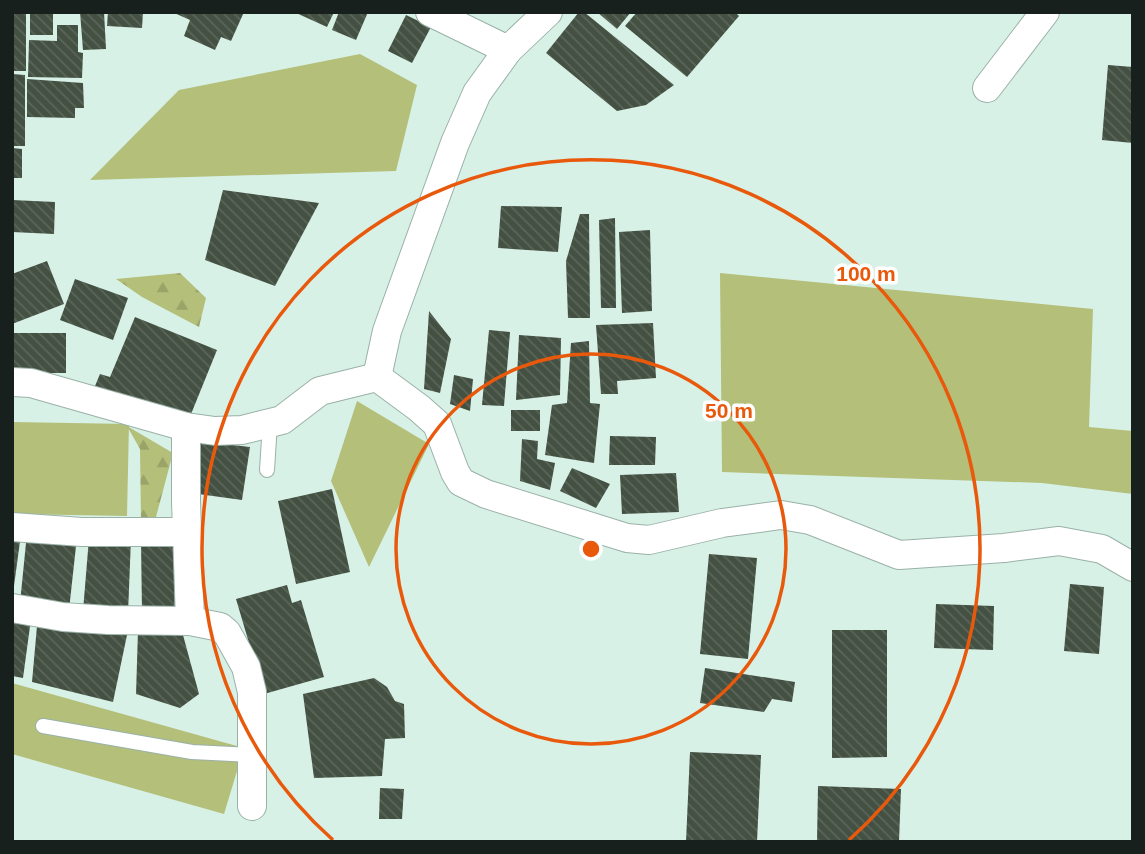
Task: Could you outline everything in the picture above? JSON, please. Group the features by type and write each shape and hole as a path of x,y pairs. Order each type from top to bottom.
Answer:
{"street":[{"path":"430,12 508,50"},
{"path":"377,377 387,331 455,143 477,93 508,50 548,12"},
{"path":"987,88 1045,12"},
{"path":"12,383 31,383 186,427 215,431 242,430 282,420 320,391 377,377"},
{"path":"377,377 437,424 461,482 486,494 627,538 649,540 722,523 781,515 810,520 899,555 1004,548 1059,541 1102,549 1133,567"},
{"path":"186,427 190,621"},
{"path":"12,527 82,533 187,532"},
{"path":"12,608 74,618 190,621 220,627 227,633 246,667 251,692 252,806"}],"lane":[{"path":"267,470 270,423"},
{"path":"43,726 192,752 252,755"}],"green space":[{"path":"360,54 417,85 396,171 90,180 179,90"},
{"path":"180,273 206,298 199,327 142,297 116,279"},
{"path":"720,273 1093,309 1089,427 1133,431 1133,494 1042,483 722,472"},
{"path":"357,401 429,444 369,567 331,481"},
{"path":"12,422 129,424 127,516 12,514"},
{"path":"127,426 173,453 156,517 141,522 140,449"},
{"path":"12,683 244,748 224,814 12,754"}],"building":[{"path":"12,12 26,12 26,71 12,71"},
{"path":"30,12 53,12 53,35 30,35"},
{"path":"80,12 104,12 106,49 83,50"},
{"path":"108,12 143,12 142,28 107,26"},
{"path":"172,12 244,12 231,41 221,37 215,50 184,36 190,20"},
{"path":"294,12 334,12 327,27"},
{"path":"339,12 368,12 356,40 332,30"},
{"path":"579,12 584,12 674,85 646,105 617,111 546,53"},
{"path":"597,12 631,12 617,29"},
{"path":"637,12 735,12 739,16 687,77 625,26"},
{"path":"406,15 431,27 412,63 388,51"},
{"path":"57,25 78,25 78,52 83,53 82,78 28,77 29,40 57,41"},
{"path":"1108,65 1133,67 1133,143 1102,140"},
{"path":"12,74 25,75 25,146 12,146"},
{"path":"27,79 83,83 84,108 75,108 75,118 27,117"},
{"path":"12,148 22,149 22,178 12,178"},
{"path":"223,190 319,203 275,286 205,260"},
{"path":"12,200 55,202 54,234 12,232"},
{"path":"501,206 562,207 558,252 498,248"},
{"path":"580,214 589,214 590,318 568,318 566,261"},
{"path":"615,218 616,308 601,308 599,220"},
{"path":"650,230 652,311 622,313 619,232"},
{"path":"47,261 64,304 12,324 12,274"},
{"path":"75,279 128,298 113,340 60,320"},
{"path":"429,311 451,339 440,393 424,389"},
{"path":"135,317 217,350 187,424 95,386 100,374 110,377"},
{"path":"653,323 656,378 617,381 618,394 601,394 596,325"},
{"path":"489,330 510,332 504,406 482,405"},
{"path":"12,333 66,333 66,373 12,373"},
{"path":"519,335 561,338 560,395 516,400"},
{"path":"589,341 590,403 600,404 594,463 545,455 552,405 567,403 571,343"},
{"path":"454,375 473,379 470,411 450,404"},
{"path":"511,410 540,410 540,431 511,431"},
{"path":"610,436 656,437 655,465 609,465"},
{"path":"522,439 538,441 537,459 555,463 550,490 520,481"},
{"path":"198,441 250,447 242,500 191,493"},
{"path":"572,468 610,484 596,508 560,491"},
{"path":"676,473 679,512 622,514 620,475"},
{"path":"332,489 350,572 296,584 278,501"},
{"path":"12,533 21,534 14,586 12,586"},
{"path":"27,533 77,537 69,610 20,603"},
{"path":"89,538 131,538 128,614 83,611"},
{"path":"141,541 173,541 175,613 142,613"},
{"path":"709,554 757,558 748,659 700,654"},
{"path":"1070,584 1104,587 1099,654 1064,651"},
{"path":"287,585 292,603 301,600 324,677 264,694 236,599"},
{"path":"936,604 994,606 993,650 934,648"},
{"path":"12,617 31,619 23,678 12,676"},
{"path":"37,626 127,635 113,702 32,682"},
{"path":"138,630 183,635 199,694 180,708 136,694"},
{"path":"832,630 887,630 887,757 832,758"},
{"path":"705,668 795,682 792,702 772,699 764,712 700,703"},
{"path":"374,678 387,687 395,701 404,704 405,738 385,739 382,776 314,778 303,694"},
{"path":"690,752 761,755 757,842 686,842"},
{"path":"818,786 901,789 899,842 817,842"},
{"path":"380,788 404,789 402,819 379,819"}]}
